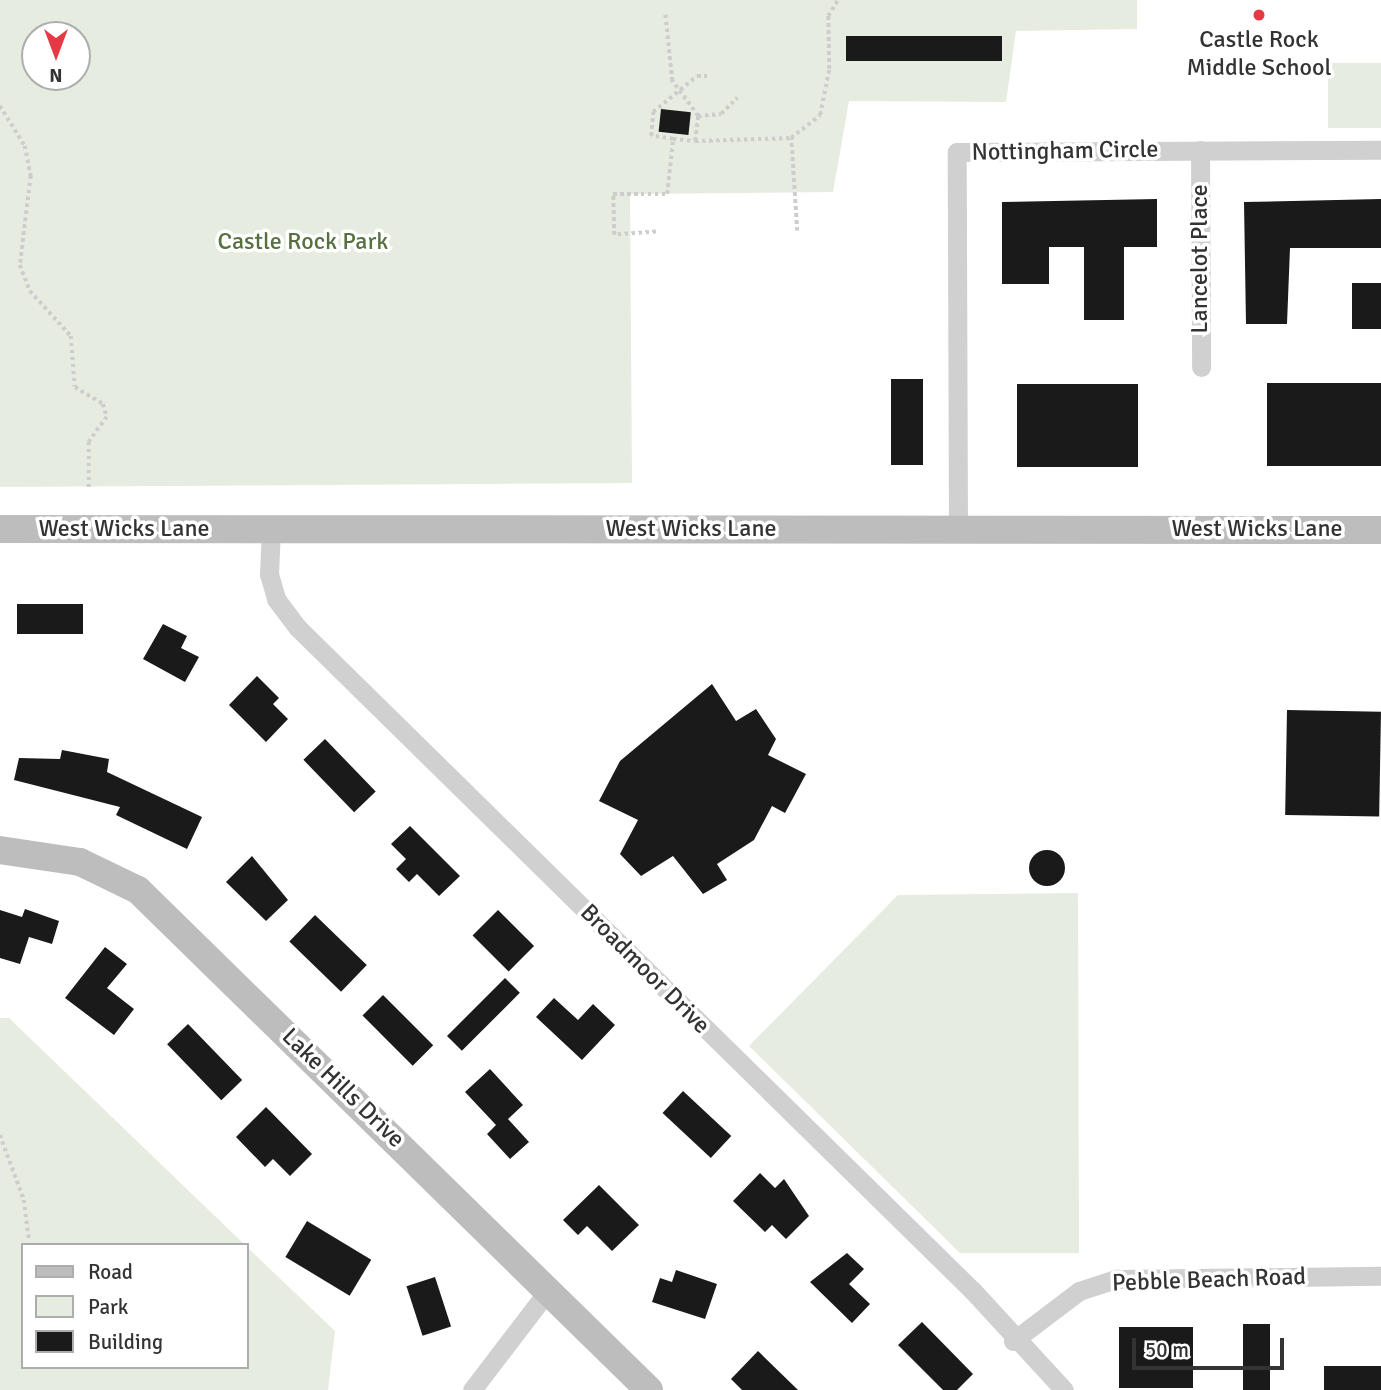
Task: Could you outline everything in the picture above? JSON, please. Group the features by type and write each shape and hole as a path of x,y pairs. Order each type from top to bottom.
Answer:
{"main road":[{"name":"West Wicks Lane","path":"0,529 1381,530"},
{"name":"Lake Hills Drive","path":"0,850 80,862 138,890 550,1288 649,1390"}],"street":[{"name":"Nottingham Circle","path":"958,528 957,152 1381,149"},
{"name":"Lancelot Place","path":"1200,150 1200,368"},
{"name":"Broadmoor Drive","path":"271,530 273,587 298,628 972,1291 1013,1342 1064,1390"},
{"name":"Pebble Beach Road","path":"1013,1342 1079,1291 1117,1279 1381,1276"},
{"path":"472,1390 550,1288"}],"path":[{"path":"707,76 677,90 653,113 651,136 695,141 791,138 820,115 828,78 828,16 838,0"},
{"path":"665,14 677,90 698,116 695,141"},
{"path":"698,116 721,114 737,98"},
{"path":"0,106 25,146 31,176 20,265 30,290 71,336 75,387 103,404 107,417 88,448 89,488"},
{"path":"791,138 797,231"},
{"path":"656,232 614,235 613,194 667,194 673,139"},
{"path":"0,1135 24,1200 29,1240"}],"green space":[{"name":"Castle Rock Park","path":"0,0 1137,0 1137,29 1016,31 1006,102 849,101 833,192 630,194 632,483 0,487"},
{"path":"1328,63 1381,63 1381,128 1328,128"},
{"path":"1078,893 1079,1253 960,1253 749,1046 898,895"},
{"path":"0,1018 9,1018 243,1243 21,1243 21,1369 248,1369 248,1248 335,1331 328,1390 0,1390"}],"building":[{"path":"846,36 1002,36 1002,61 846,61"},
{"path":"661,109 691,112 688,135 659,132"},
{"path":"1157,199 1157,247 1124,247 1124,320 1084,320 1084,247 1049,247 1049,284 1002,284 1002,202"},
{"path":"1381,199 1381,248 1290,248 1287,324 1246,324 1244,202"},
{"path":"1352,283 1381,283 1381,329 1352,329"},
{"path":"891,379 923,379 923,465 891,465"},
{"path":"1267,383 1381,383 1381,466 1267,466"},
{"path":"1017,384 1138,384 1138,467 1017,467"},
{"path":"17,604 83,604 83,634 17,634"},
{"path":"163,624 187,636 181,648 199,657 185,682 143,659"},
{"path":"257,676 279,698 273,704 288,719 266,742 229,705"},
{"path":"712,684 736,721 756,709 776,739 768,755 806,774 785,813 772,806 754,840 717,864 727,880 703,894 673,856 641,876 620,854 638,820 599,801 620,761"},
{"path":"1287,710 1381,712 1379,817 1285,815"},
{"path":"325,739 376,792 354,812 303,760"},
{"path":"62,750 109,759 107,772 202,817 187,849 116,815 120,807 14,780 19,758 60,759"},
{"path":"410,826 460,876 439,896 417,874 409,882 396,869 406,859 391,844"},
{"path":"1047,850 1060,855 1065,868 1060,881 1047,886 1034,881 1029,868 1034,855"},
{"path":"252,856 288,900 266,921 226,882"},
{"path":"25,909 59,921 52,944 29,937 20,964 0,958 0,910 22,917"},
{"path":"498,910 534,946 509,972 473,935"},
{"path":"315,915 367,965 341,992 289,942"},
{"path":"105,947 127,964 107,988 134,1009 114,1035 65,998"},
{"path":"505,978 520,993 462,1051 447,1036"},
{"path":"383,995 433,1045 413,1066 362,1016"},
{"path":"554,998 578,1020 593,1004 615,1025 582,1060 536,1017"},
{"path":"188,1024 242,1080 221,1100 167,1044"},
{"path":"490,1069 523,1105 508,1119 529,1142 510,1159 487,1134 496,1125 465,1092"},
{"path":"683,1091 731,1136 711,1158 663,1113"},
{"path":"266,1107 312,1154 290,1176 273,1159 265,1167 236,1137"},
{"path":"760,1173 775,1188 784,1179 809,1216 786,1239 772,1225 765,1232 733,1201"},
{"path":"599,1185 639,1225 612,1251 587,1226 578,1235 563,1220"},
{"path":"307,1221 371,1260 350,1296 285,1257"},
{"path":"847,1253 864,1269 849,1284 870,1304 852,1323 810,1282"},
{"path":"676,1270 717,1284 705,1319 652,1302 660,1278 672,1282"},
{"path":"435,1277 451,1326 423,1336 406,1286"},
{"path":"922,1322 973,1374 957,1390 943,1390 898,1345"},
{"path":"1243,1324 1270,1324 1270,1390 1243,1390"},
{"path":"1119,1327 1193,1327 1193,1388 1119,1388"},
{"path":"758,1351 798,1390 742,1390 731,1379"},
{"path":"1324,1366 1381,1366 1381,1390 1324,1390"}],"place":[{"name":"Castle Rock Middle School","path":"1259,15"}]}
